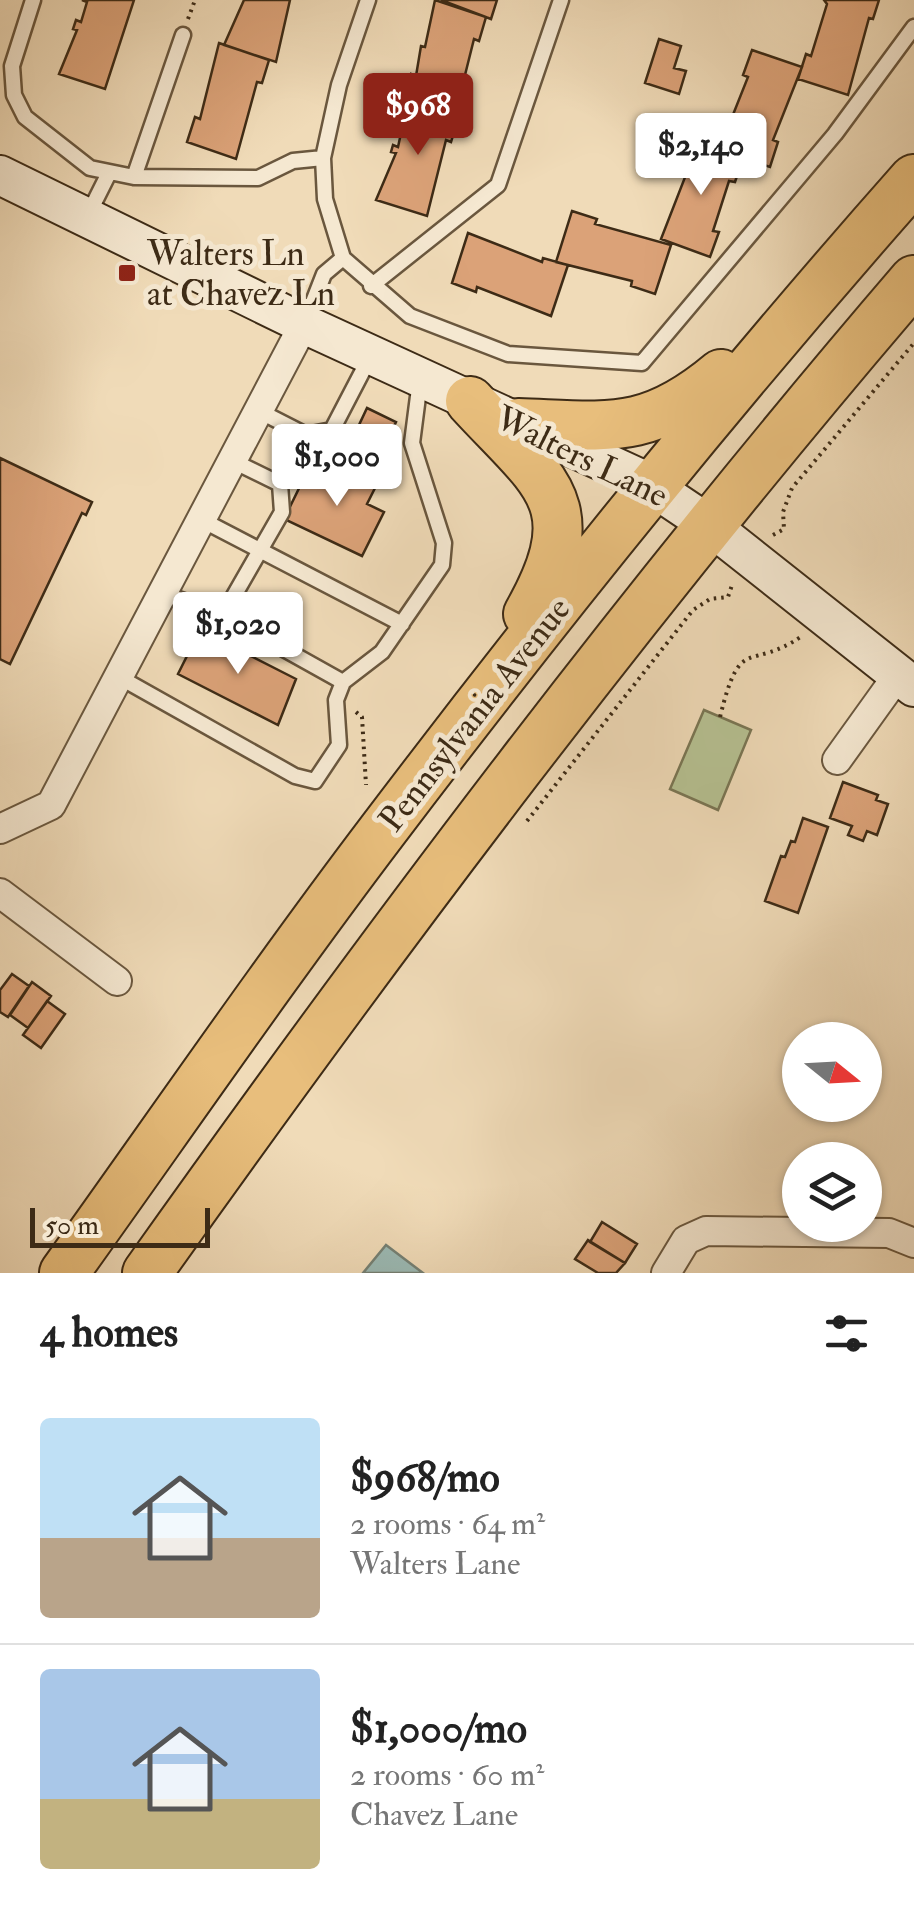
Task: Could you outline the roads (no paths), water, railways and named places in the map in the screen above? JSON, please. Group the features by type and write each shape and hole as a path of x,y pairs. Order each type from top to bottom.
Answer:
{"highway":[{"name":"Pennsylvania Avenue","path":"64,1273 371,846 465,725 653,486 914,179"},
{"name":"Pennsylvania Avenue","path":"147,1273 425,887 708,524 914,280"},
{"path":"518,422 614,426 664,414 695,396 808,301"},
{"path":"465,725 548,576 560,526 543,482 470,401"}],"street":[{"name":"Walters Lane","path":"0,175 304,324 653,486 708,524 906,681"},
{"path":"0,829 51,805 304,324"},
{"path":"837,760 906,681"},
{"path":"0,893 117,981"},
{"path":"666,1273 686,1240 706,1231 890,1233 914,1243"}],"lane":[{"path":"33,0 12,66 14,95 25,117 49,140 108,175 258,178 292,160 323,158"},
{"path":"368,0 339,85 323,158 326,199 343,258 410,316 508,354 642,362 835,134 914,27"},
{"path":"371,286 498,185 560,0"},
{"path":"134,177 183,35"},
{"path":"87,217 108,175"},
{"path":"304,324 324,274 343,258"},
{"path":"259,411 306,435 332,430 371,354"},
{"path":"119,678 294,776 315,781 339,745 341,723 336,700 343,682 382,652 442,566 444,544 412,443 420,378"},
{"path":"223,615 282,512 280,484 306,435"},
{"path":"233,462 280,484"},
{"path":"202,520 402,624"},
{"path":"164,594 223,615 343,682"}],"water":[{"path":"386,1245 423,1273 363,1273"}],"place":[{"name":"Walters Ln at Chavez Ln","path":"127,273"}]}
